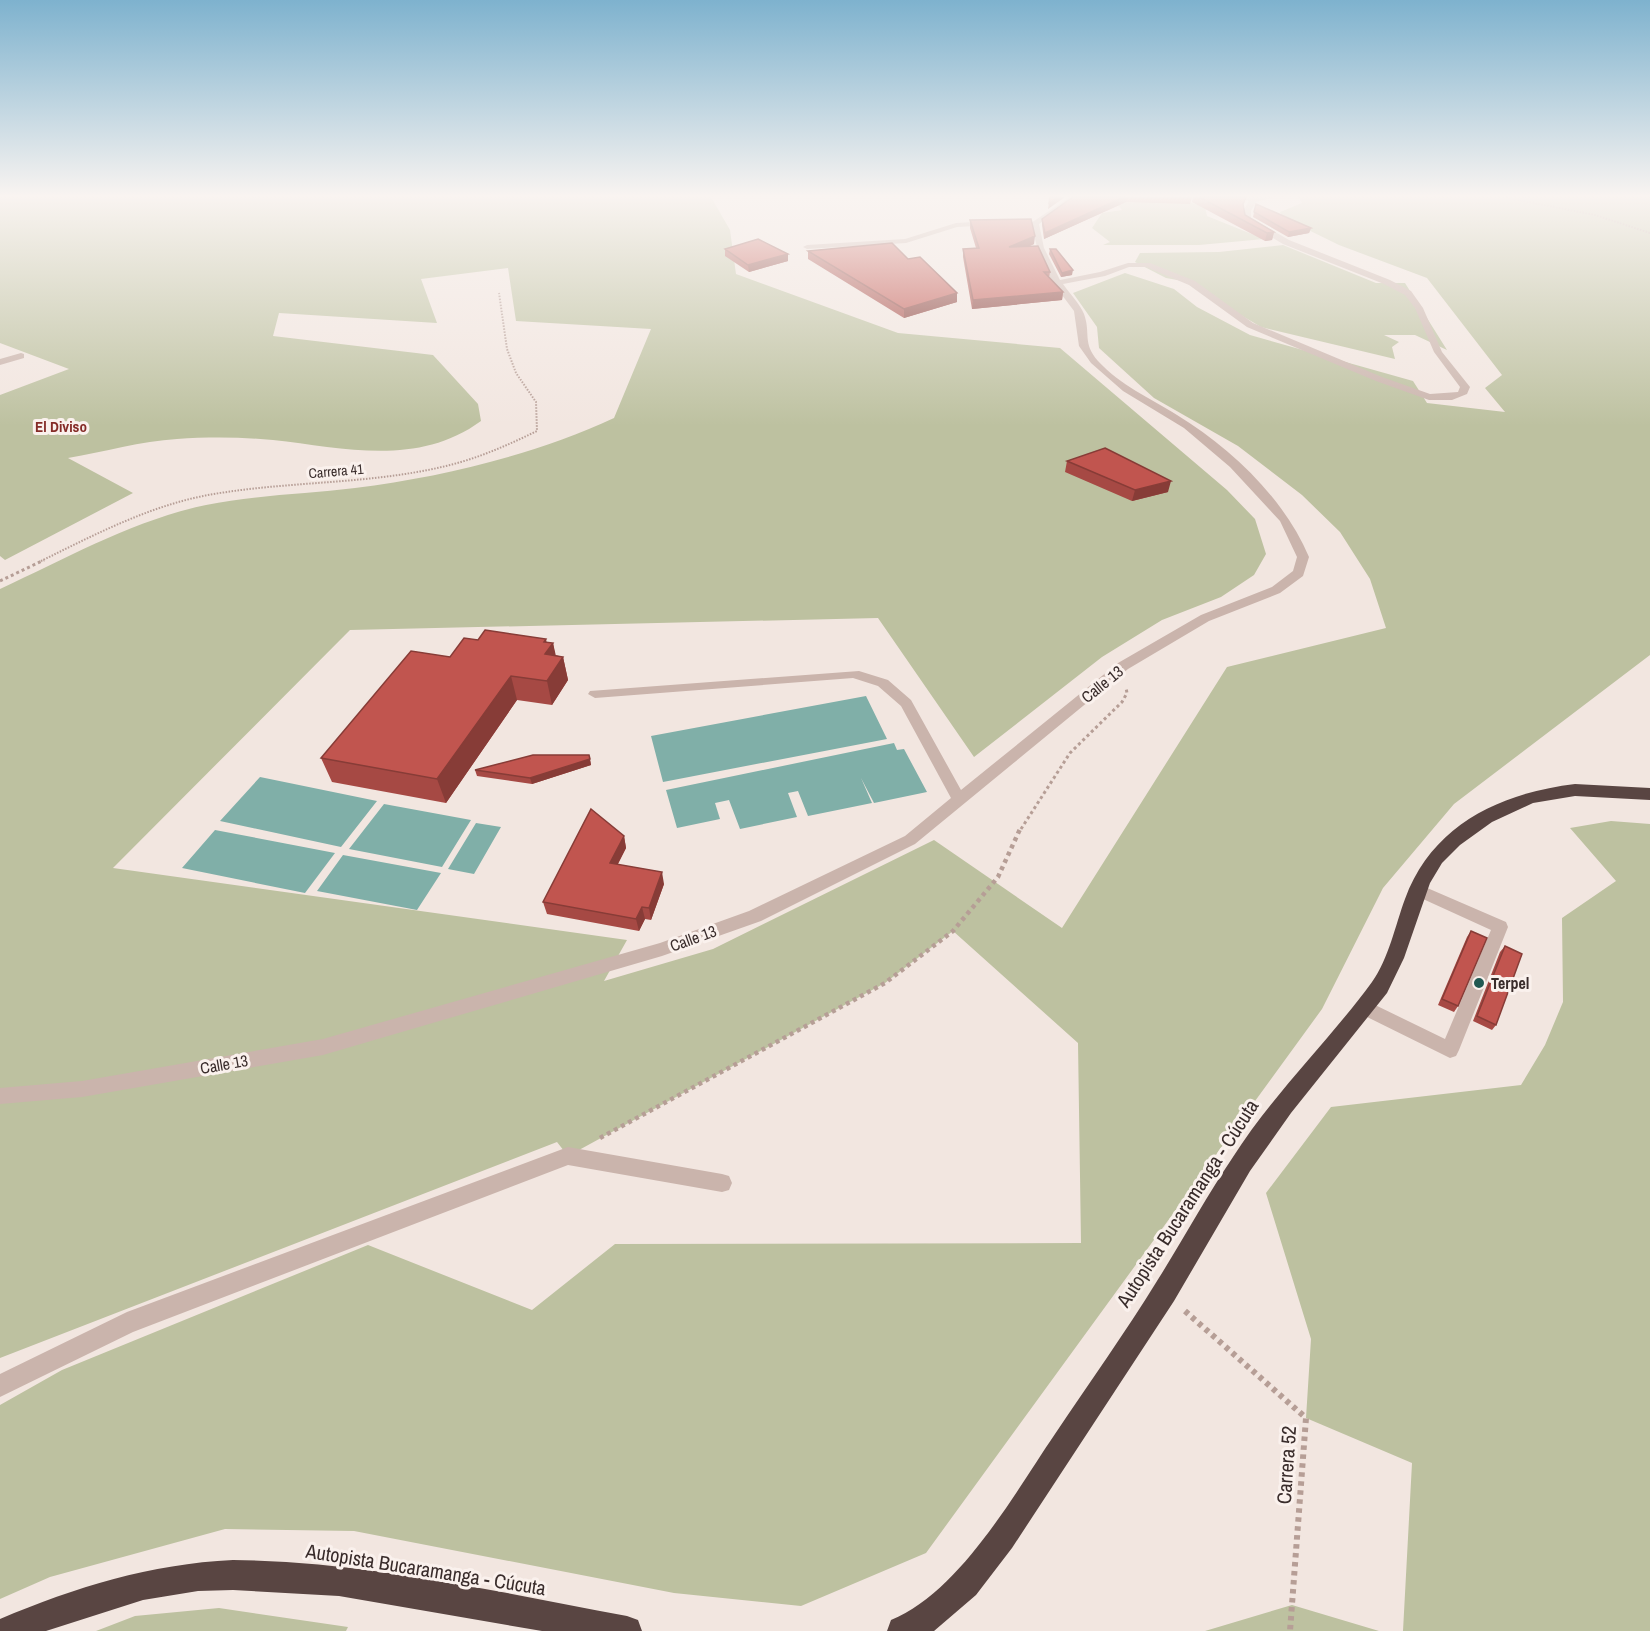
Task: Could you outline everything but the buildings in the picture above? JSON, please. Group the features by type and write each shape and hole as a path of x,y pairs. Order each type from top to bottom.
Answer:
{"highway":[{"name":"Autopista Bucaramanga - Cúcuta","path":"902,1631 919,1624 965,1584 994,1547 1164,1292 1242,1163 1282,1106 1365,1008 1392,967 1418,890 1429,866 1443,849 1492,812 1523,798 1566,790 1612,789 1650,794"},
{"name":"Autopista Bucaramanga - Cúcuta","path":"8,1631 80,1602 164,1581 243,1576 308,1577 359,1584 627,1631"}],"street":[{"path":"1051,273 1057,283 1105,273"},
{"path":"1167,273 1192,283 1250,325 1379,379 1429,397 1452,397 1462,394 1465,387 1438,352 1419,308 1408,293 1393,284 1365,273"},
{"name":"Calle 13","path":"0,1096 82,1089 323,1047 662,949 755,916 910,840 1123,666 1205,618 1276,590 1299,573 1303,557 1284,519 1243,473 1177,419 1127,392 1102,369 1083,349 1080,314 1057,283"},
{"path":"0,362 21,356"},
{"path":"595,694 854,674 867,677 883,683 906,703 960,801"},
{"path":"1365,1008 1450,1050 1500,927 1418,890"},
{"path":"0,1386 127,1323 568,1156 722,1183"}],"path":[{"name":"Carrera 41","path":"0,581 138,517 212,494 362,480 431,468 508,448 537,431 536,402 518,381 510,362 505,340 504,305 499,293"},
{"path":"568,1156 885,982 953,931 998,877 1023,824 1070,753 1122,702 1127,693 1123,666"},
{"name":"Carrera 52","path":"1164,1292 1306,1418 1290,1631"}],"green space":[{"path":"0,273 468,273 421,279 437,323 279,313 273,336 433,355 478,404 481,421 457,435 432,444 406,449 354,450 261,439 200,438 150,442 68,458 133,493 5,560 0,556 0,395 69,369 0,343"},
{"path":"509,273 736,273 898,333 1060,348 1227,490 1255,519 1266,554 1254,575 1221,597 1162,620 1102,657 974,757 878,618 350,630 113,868 627,940 604,981 713,949 934,840 1062,928 1227,667 1386,628 1370,579 1340,532 1302,495 1238,446 1154,398 1099,348 1097,327 1073,293 1125,273 1174,289 1197,307 1250,335 1413,381 1427,403 1505,412 1485,388 1502,375 1427,278 1414,273 1650,273 1650,655 1454,804 1383,888 1322,1009 926,1553 801,1606 674,1593 354,1531 225,1529 50,1577 0,1599 0,1405 62,1370 368,1245 532,1310 615,1244 1081,1243 1078,1043 953,931 885,983 568,1156 557,1142 0,1358 0,589 101,541 179,512 243,499 355,488 455,471 520,454 614,418 651,329 516,321"},
{"path":"1157,273 1352,273 1376,283 1405,283 1447,350 1415,335 1384,335 1399,342 1392,347 1395,359 1261,327 1183,281 1166,278"},
{"path":"1611,821 1650,824 1650,1631 1403,1631 1412,1463 1306,1418 1311,1339 1266,1193 1331,1107 1521,1085 1545,1045 1563,1002 1562,918 1616,881 1570,828"},
{"path":"1292,1605 1379,1631 1205,1631"},
{"path":"219,1608 348,1627 346,1631 96,1631 135,1616"}],"water":[{"path":"866,696 887,739 663,782 651,736"},
{"path":"894,743 897,750 904,749 927,792 874,803 861,778 872,803 808,816 798,791 788,793 797,817 740,829 729,800 715,803 720,819 677,828 666,790"},
{"path":"260,777 377,801 341,847 220,821"},
{"path":"384,804 471,820 442,867 349,849"},
{"path":"476,823 501,827 474,874 448,869"},
{"path":"215,830 335,853 305,893 182,868"},
{"path":"343,855 441,873 417,910 317,891"}],"place":[{"name":"Terpel","path":"1479,983"}],"district":[{"name":"El Diviso","path":"61,426"}]}
